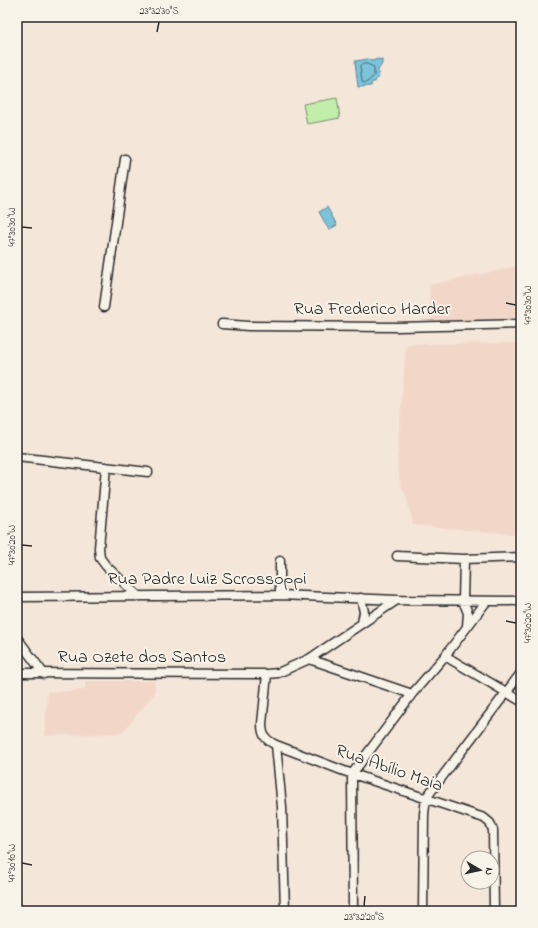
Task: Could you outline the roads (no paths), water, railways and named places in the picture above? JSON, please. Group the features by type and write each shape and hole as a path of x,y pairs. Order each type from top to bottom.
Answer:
{"street":[{"path":"104,306 126,159"},
{"name":"Rua Frederico Harder","path":"222,324 248,326 396,327 521,324"},
{"path":"17,457 148,472"},
{"path":"106,467 98,548 100,558 106,566 136,595"},
{"path":"397,556 464,559 521,557"},
{"path":"464,559 463,602 468,613 466,628"},
{"path":"280,561 280,594"},
{"name":"Rua Padre Luiz Scrossoppi","path":"17,598 280,594 398,600 521,602"},
{"path":"361,598 364,612 362,623"},
{"name":"Rua Ozete dos Santos","path":"17,674 278,673 309,659 398,600"},
{"path":"352,911 352,774 412,694 445,656 476,613 486,602"},
{"path":"17,638 44,674"},
{"path":"445,656 521,700"},
{"path":"309,659 412,694"},
{"path":"423,911 424,814 426,798 521,673"},
{"path":"267,674 262,732 266,740 276,745 282,807 285,911"},
{"name":"Rua Abílio Maia","path":"276,745 352,774 484,818 490,823 493,830 494,911"},
{"path":"17,907 19,911"}],"water":[{"path":"368,59 372,61 378,59 382,60 382,64 378,70 379,77 375,82 372,82 371,86 358,87 355,61"},
{"path":"327,207 337,225 329,230 319,212"}]}
